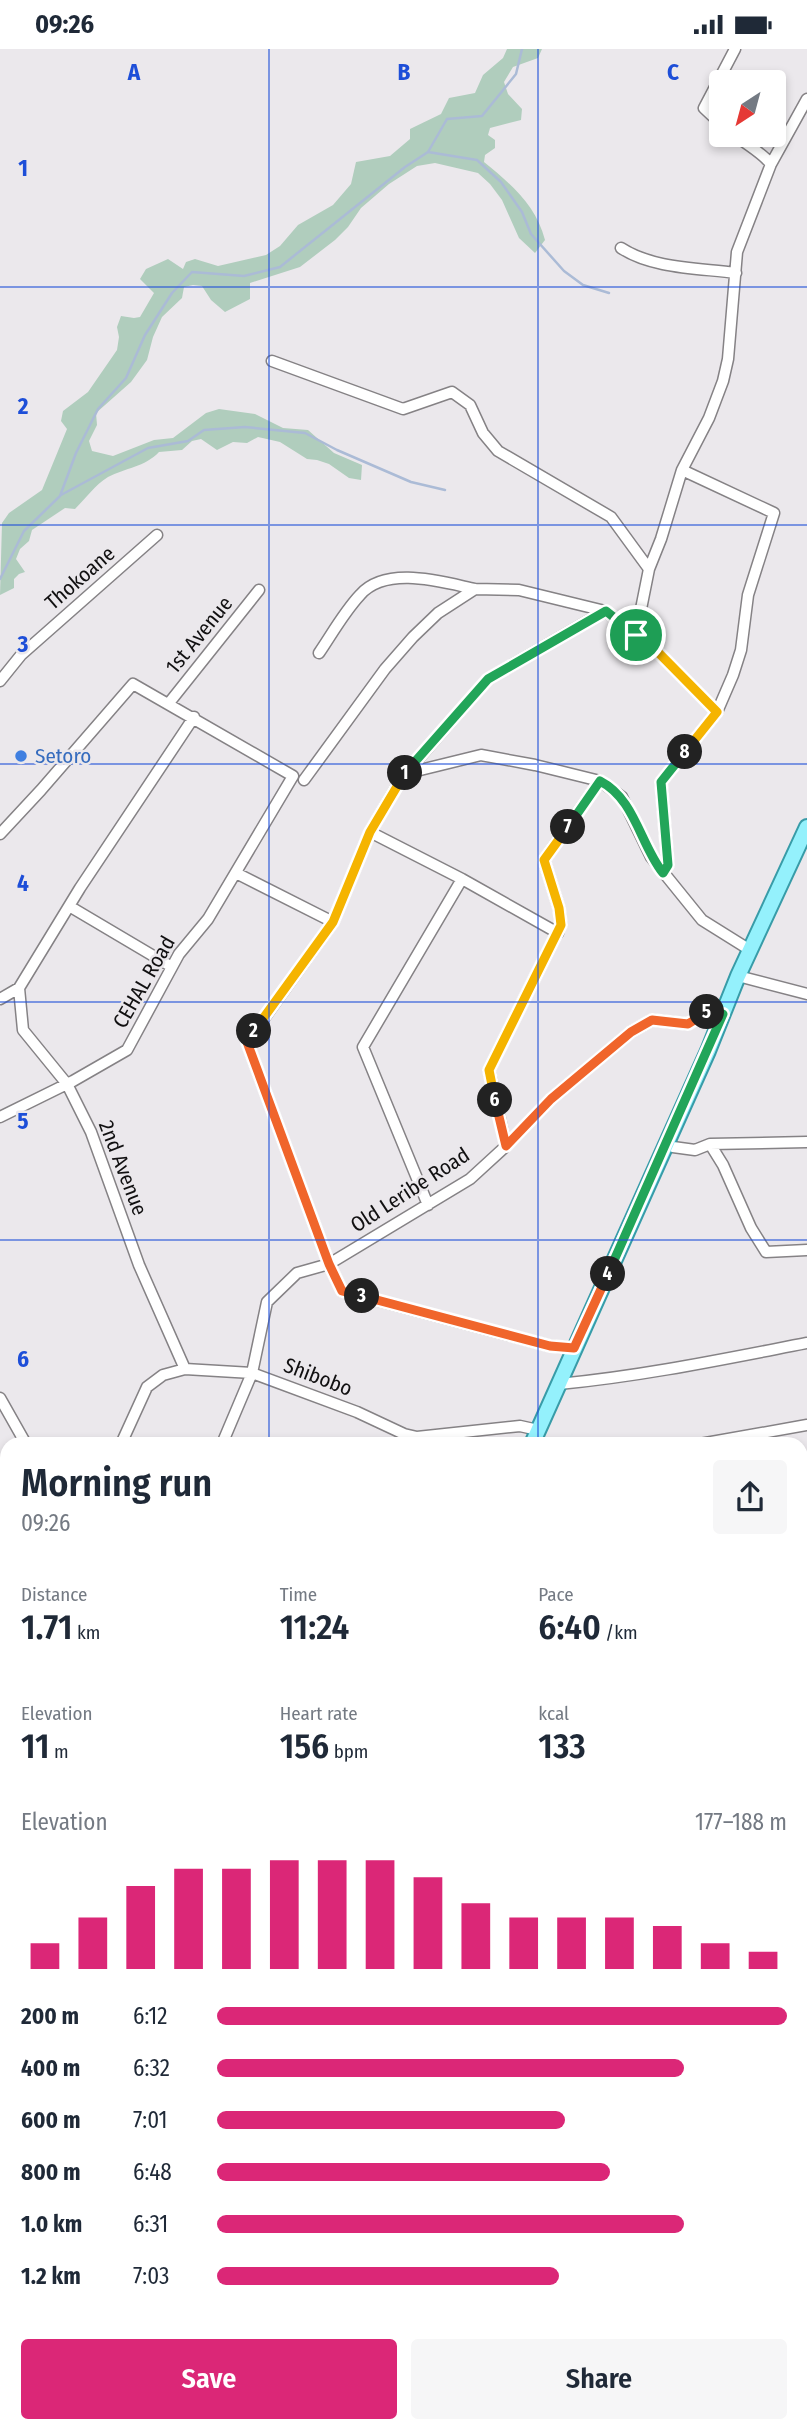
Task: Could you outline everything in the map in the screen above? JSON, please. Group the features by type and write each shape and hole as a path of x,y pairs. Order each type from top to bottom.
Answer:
{"main road":[{"path":"535,1437 738,976 807,827"}],"street":[{"path":"724,70 735,49"},
{"path":"709,98 704,108 709,113"},
{"path":"636,635 649,569 682,470 709,418 723,381 728,359 737,252 771,164 807,99"},
{"path":"749,147 763,155 771,164"},
{"path":"621,248 631,255 671,265 736,273"},
{"path":"272,361 403,409 452,392 470,405 483,433 498,451 611,517 649,569"},
{"path":"663,873 668,865 661,782 717,712 733,675 741,650 748,595 774,513 682,470"},
{"name":"Thokoane","path":"0,681 21,655 157,535"},
{"path":"319,653 361,593 384,580 417,577 475,589 519,590 606,611 636,635 642,636 717,712"},
{"path":"304,780 385,669 406,645 438,613 475,589"},
{"name":"1st Avenue","path":"169,703 259,590"},
{"path":"574,1348 550,1346 342,1291 329,1264 247,1042 333,922 370,832 404,774 488,679 606,611"},
{"name":"1st Avenue","path":"0,834 133,684 293,776"},
{"path":"0,999 19,988 69,906 194,717"},
{"path":"404,774 481,755 600,781 622,797 651,857 702,920 750,950"},
{"name":"CEHAL Road","path":"0,1117 127,1050 179,954 208,919 293,776"},
{"path":"506,1146 489,1070 561,925 559,908 544,860 600,781"},
{"path":"370,832 462,879 558,933"},
{"path":"236,873 333,922"},
{"path":"428,1205 363,1047 462,879"},
{"path":"69,906 172,967"},
{"path":"738,976 807,994"},
{"name":"2nd Avenue","path":"19,988 23,1030 67,1084 91,1132 139,1265 185,1369"},
{"name":"Old Leribe Road","path":"225,1437 252,1373 267,1302 297,1273 329,1264 470,1179 551,1099 631,1032 652,1020 688,1024 709,1010 723,1014"},
{"path":"666,1143 673,1147 695,1150 710,1144 807,1142"},
{"path":"710,1144 723,1165 751,1228 766,1252 807,1250"},
{"path":"559,1384 623,1378 691,1367 807,1343"},
{"name":"Shibobo","path":"124,1437 147,1387 163,1375 185,1369 252,1373 417,1437"},
{"path":"0,1398 22,1437"},
{"path":"733,1437 807,1425"},
{"name":"Shibobo","path":"448,1437 520,1426 538,1430"}],"green space":[{"path":"507,49 542,49 538,58 513,67 504,82 508,94 522,109 521,120 490,128 488,135 495,140 495,148 485,155 484,162 513,187 535,216 545,240 535,253 519,238 502,200 478,173 435,163 417,166 389,184 361,208 335,240 300,267 250,283 250,299 225,312 211,300 202,286 184,287 182,298 162,317 147,360 131,382 96,413 97,425 89,441 92,451 113,456 154,440 173,438 206,413 219,409 255,414 283,428 308,430 334,453 362,465 361,480 349,478 329,464 307,459 280,442 258,437 247,443 233,442 217,450 201,439 192,441 182,450 159,452 141,464 108,477 75,509 65,508 32,530 29,541 20,549 16,559 25,572 14,579 14,588 0,595 2,523 9,513 42,490 67,429 61,421 63,411 88,392 117,350 117,327 121,316 140,317 154,293 140,279 146,269 168,259 183,269 186,262 195,259 218,266 266,255 280,246 298,225 333,205 351,184 356,162 390,156 410,139 410,129 441,114 449,98 475,93 483,75 503,58"}],"waterway":[{"path":"0,579 24,531 60,496 76,453 98,409 126,378 145,335 172,293 192,272 244,276 280,267 405,167 428,152 447,119 482,116 516,74 522,49"},
{"path":"428,152 477,160 501,182 522,212 531,234 564,271 583,285 609,293"},
{"path":"61,495 148,448 188,441 204,430 245,427 305,433 411,482 445,490"}],"place":[{"name":"Setoro","path":"21,756"}],"route":[{"path":"606,611 636,635 642,636 717,712 661,782 668,865 663,873 651,857 622,797 600,781 544,860 559,908 561,925 489,1070 506,1146 551,1099 631,1032 652,1020 688,1024 709,1010 723,1014 708,1051 574,1348 550,1346 342,1291 329,1264 247,1042 333,922 370,832 404,774 488,679 606,611"}]}
